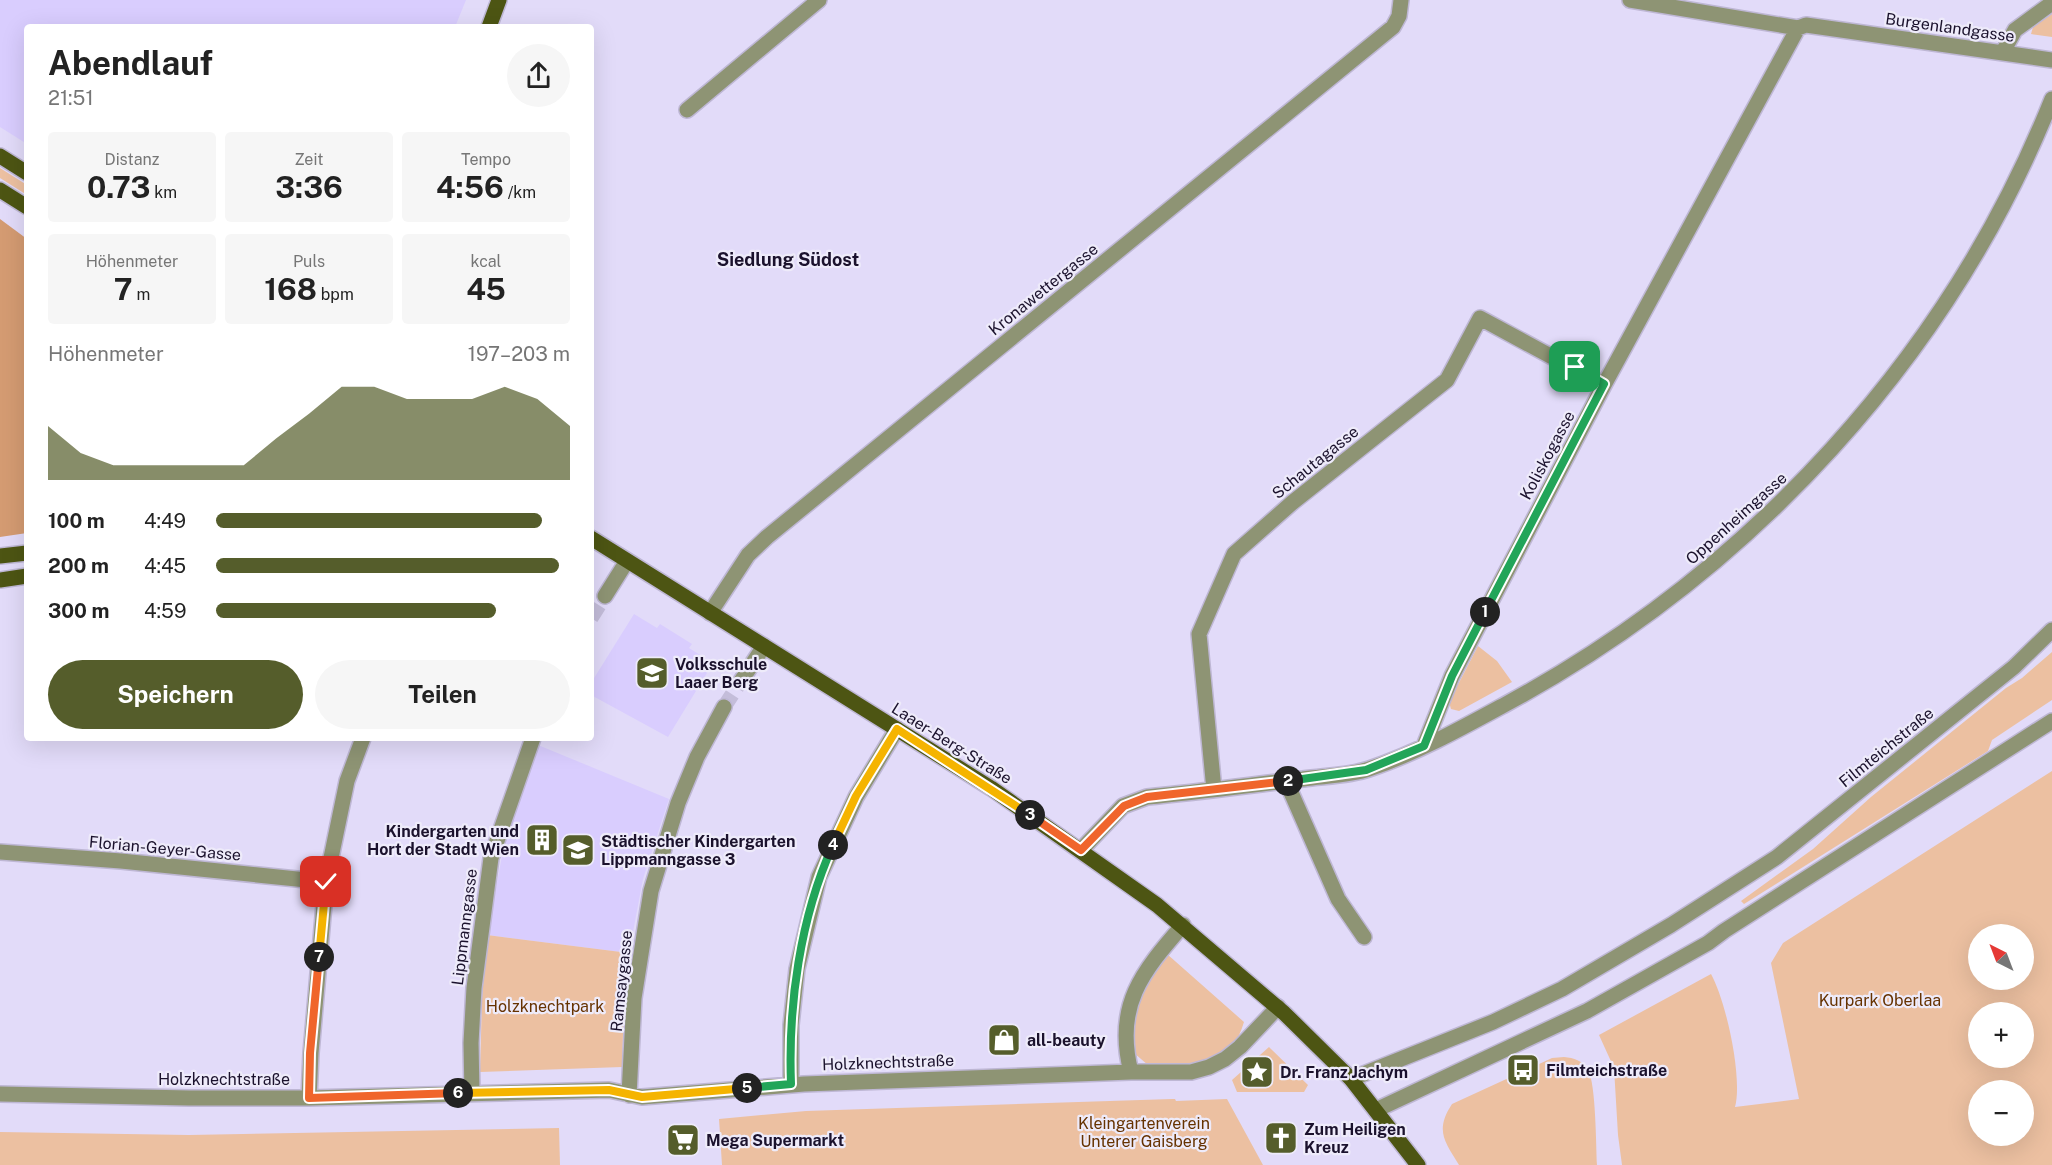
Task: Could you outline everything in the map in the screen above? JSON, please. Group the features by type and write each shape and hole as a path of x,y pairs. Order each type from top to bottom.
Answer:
{"main road":[{"path":"490,24 499,0"},
{"path":"0,156 24,171"},
{"path":"0,190 24,205"},
{"name":"Laaer-Berg-Straße","path":"594,540 990,788 1081,850 1183,925 1278,1007 1352,1079 1418,1165"},
{"path":"0,556 24,553"},
{"path":"0,580 24,576"}],"street":[{"path":"687,110 819,0"},
{"name":"Kronawettergasse","path":"710,613 748,555 767,537 1393,27 1399,16 1401,0"},
{"name":"Burgenlandgasse","path":"1630,0 1798,28 1806,25 2052,60"},
{"path":"2002,52 2015,30 2052,3"},
{"name":"Koliskogasse","path":"1424,746 1452,676 1604,384 1798,28"},
{"name":"Oppenheimgasse","path":"1081,850 1124,806 1147,797 1366,770 1424,746 1541,685 1606,644 1684,587 1722,556 1803,481 1857,420 1905,360 1950,295 1992,228 2037,137 2052,99"},
{"name":"Schautagasse","path":"1214,790 1199,634 1234,554 1293,502 1447,380 1480,318 1604,384"},
{"path":"605,596 627,561"},
{"name":"Filmteichstraße","path":"1352,1079 1493,1022 1562,989 1671,925 1778,857 2014,667 2052,630"},
{"path":"741,681 764,646"},
{"name":"Ramsaygasse","path":"629,1095 634,998 651,891 678,803 697,757 724,707"},
{"path":"1376,1110 1587,1011 1708,943 2052,721"},
{"path":"791,1084 791,1025 797,969 819,877 856,796 897,729"},
{"path":"309,1098 310,1053 326,882 348,781 362,741"},
{"name":"Lippmanngasse","path":"472,1093 471,1044 474,988 491,858 532,741"},
{"path":"1286,781 1338,899 1364,937"},
{"name":"Florian-Geyer-Gasse","path":"0,852 120,861 326,882"},
{"path":"1131,1071 1125,1046 1130,1000 1152,961 1183,925"},
{"name":"Holzknechtstraße","path":"0,1094 309,1098 609,1090 642,1097 791,1084 1131,1071 1191,1072 1217,1064 1240,1047 1278,1007"}],"shaded area":[{"path":"0,0 466,0 456,24 24,24 24,142 0,127"},
{"path":"0,219 24,237 24,533 0,537"},
{"name":"Volksschule Laaer Berg","path":"634,614 657,628 660,624 692,644 689,648 713,663 668,737 594,697 594,678"},
{"name":"Städtischer Kindergarten Lippmanngasse 3","path":"538,745 669,799 643,879 629,953 487,935 502,856 514,813"}],"green space":[{"path":"2052,14 2052,37 2031,34 2033,27"},
{"path":"0,168 24,183 24,193 0,178"},
{"path":"1478,646 1497,661 1512,682 1459,711 1451,709 1449,702"},
{"path":"2052,652 2052,700 1992,740 1988,751 1744,904 1741,901 1813,849 1871,797"},
{"name":"Kurpark Oberlaa","path":"2052,771 2052,1165 1622,1165 1614,1068 1599,1035 1711,974 1717,986 1732,1040 1737,1078 1735,1107 1799,1099 1771,963 1783,943"},
{"name":"Holzknechtpark","path":"487,935 629,953 624,1002 622,1067 480,1072"},
{"path":"1167,954 1244,1022 1238,1037 1229,1049 1218,1056 1192,1064 1148,1065 1134,1053 1132,1044 1134,1017 1140,994"},
{"path":"1269,1047 1308,1085 1304,1092 1237,1092 1232,1080"},
{"path":"1564,1057 1580,1062 1586,1067 1591,1077 1597,1165 1459,1165 1449,1149 1443,1128 1452,1104 1552,1058"},
{"name":"Kleingartenverein Unterer Gaisberg","path":"1175,1099 1176,1101 1227,1099 1263,1165 722,1165 719,1119 806,1111"},
{"path":"559,1128 560,1165 0,1165 0,1132 189,1135"}],"tunnel":[{"path":"594,613 605,596"},
{"path":"724,707 741,681"}],"place":[{"name":"Volksschule Laaer Berg","path":"652,673"},
{"name":"Kindergarten und Hort der Stadt Wien","path":"542,840"},
{"name":"Städtischer Kindergarten Lippmanngasse 3","path":"578,850"},
{"name":"all-beauty","path":"1004,1040"},
{"name":"Filmteichstraße","path":"1523,1070"},
{"name":"Dr. Franz Jachym","path":"1257,1072"},
{"name":"Zum Heiligen Kreuz","path":"1281,1138"},
{"name":"Mega Supermarkt","path":"683,1140"}],"district":[{"name":"Siedlung Südost","path":"788,260"}],"route":[{"path":"326,882 310,1053 309,1098 609,1090 642,1097 791,1084 791,1025 797,969 819,877 856,796 897,729 990,788 1081,850 1124,806 1147,797 1366,770 1424,746 1452,676 1604,384 1575,367"}]}
